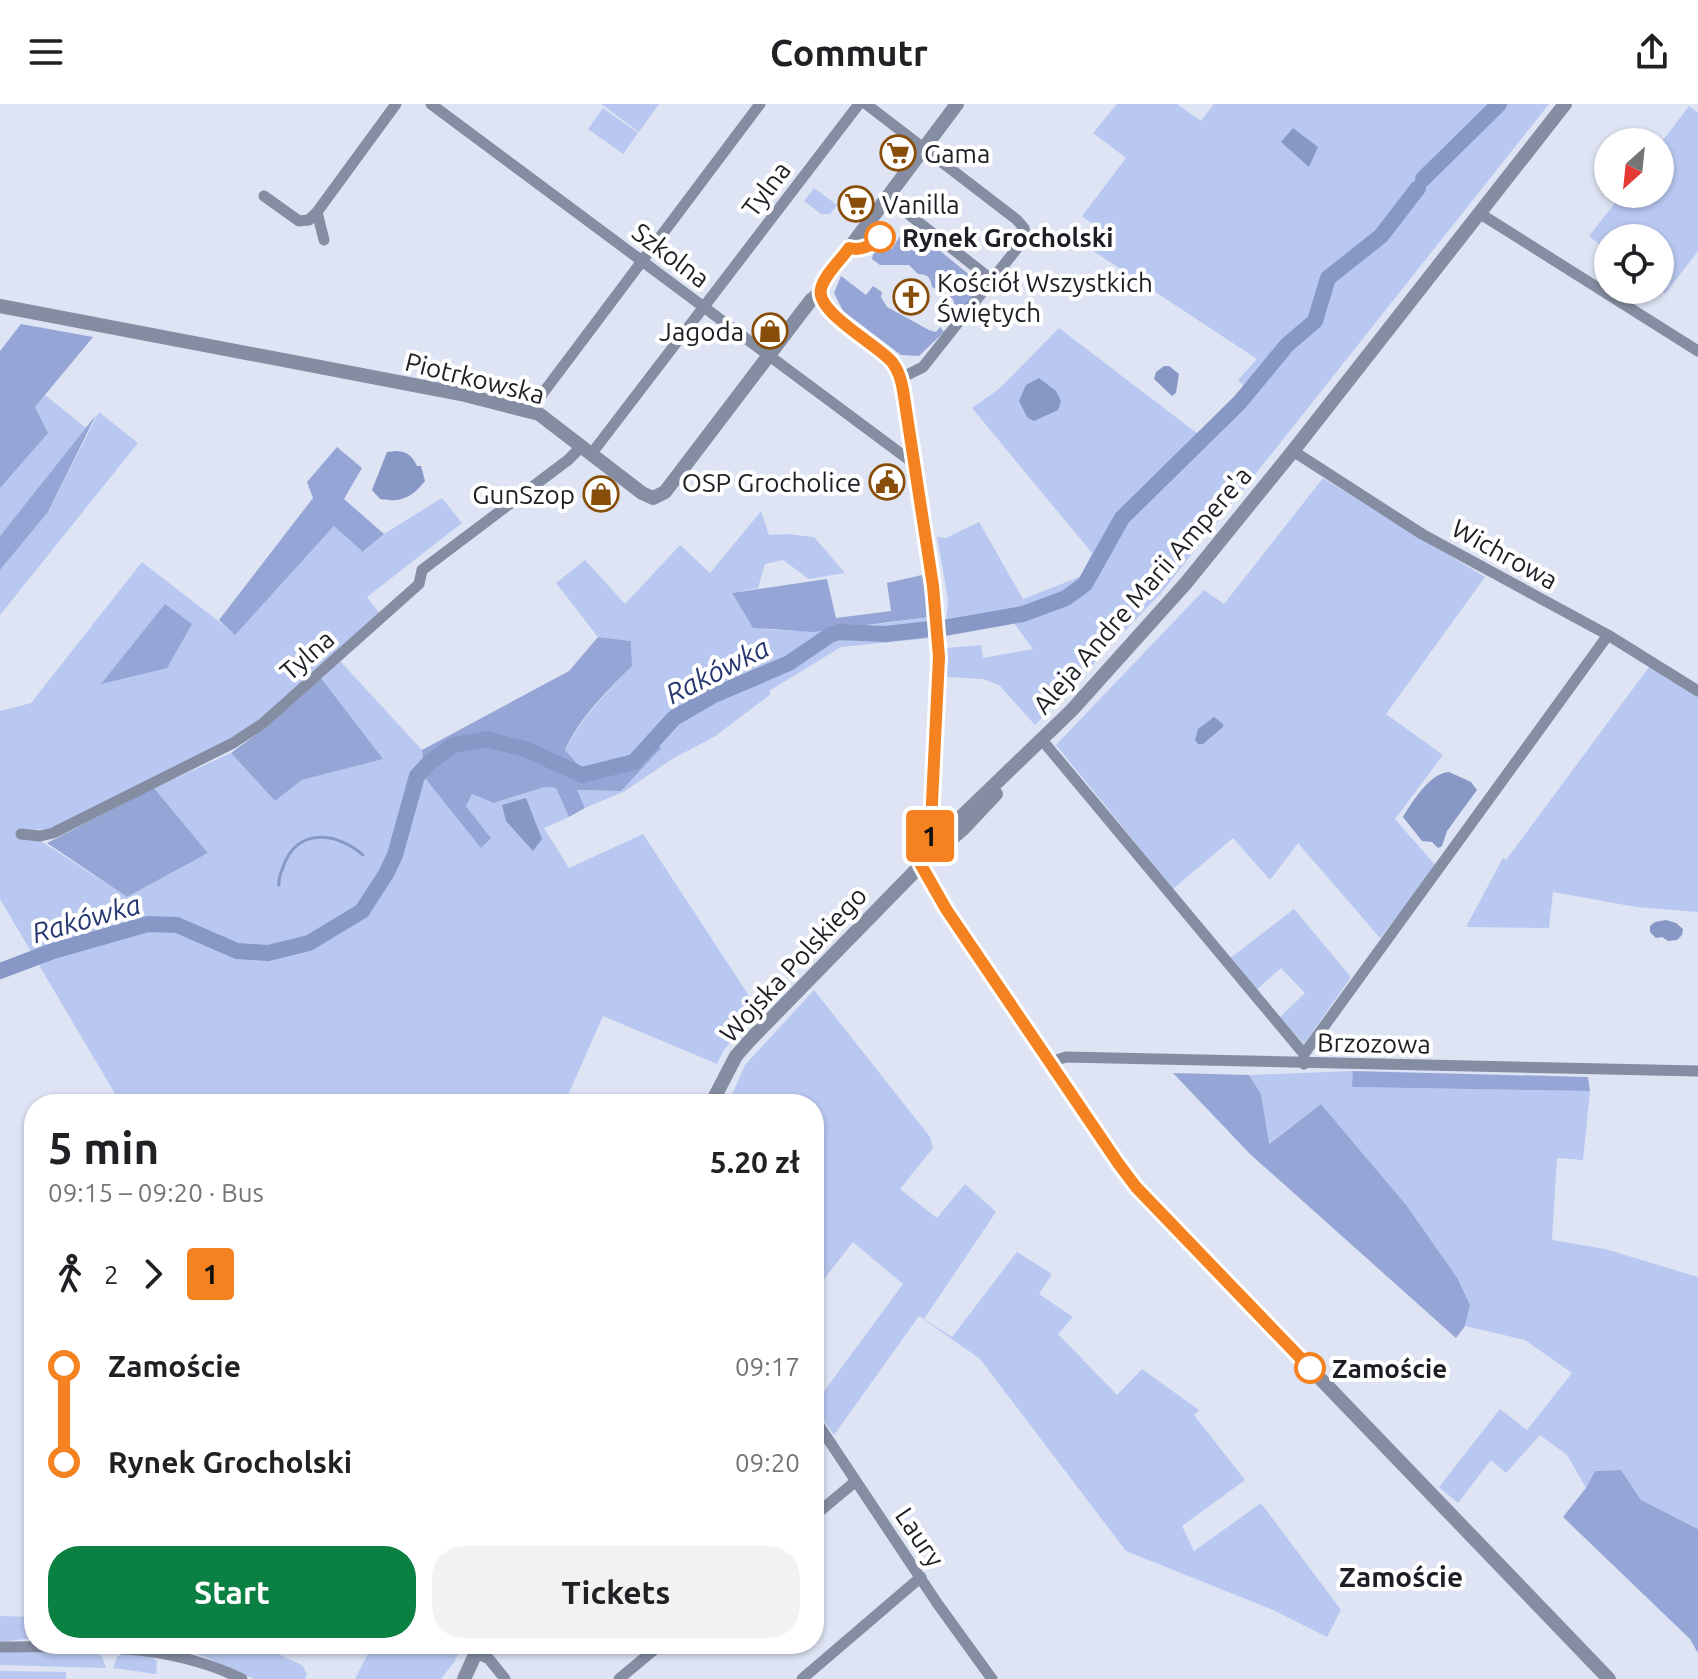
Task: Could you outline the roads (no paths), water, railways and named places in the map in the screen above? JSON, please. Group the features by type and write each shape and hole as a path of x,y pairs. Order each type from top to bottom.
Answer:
{"street":[{"path":"264,196 299,221 309,220 396,104"},
{"name":"Szkolna","path":"431,104 908,459 915,460"},
{"path":"532,412 540,397 760,104"},
{"path":"957,104 824,282 820,293 835,315 888,357 901,378 938,637 939,675 930,844 921,865 946,909 1136,1187 1609,1679"},
{"name":"Aleja Andre Marii Ampere'a","path":"921,865 977,815 1025,758 1186,583 1565,104"},
{"path":"866,105 1017,220 1024,228 1026,237 923,367 901,378"},
{"name":"Tylna","path":"21,834 40,836 53,833 233,743 262,724 419,584 422,570 568,460 587,450 706,308 787,196 866,105"},
{"path":"888,198 992,280"},
{"path":"317,212 324,240"},
{"path":"1479,213 1698,351"},
{"name":"Piotrkowska","path":"0,306 461,394 532,412 549,421 647,496 660,496 811,300 820,293"},
{"path":"885,442 894,441 909,427"},
{"name":"Wichrowa","path":"1293,451 1422,534 1608,635 1698,691"},
{"path":"1042,740 1304,1059 1608,635"},
{"name":"Aleja Andre Marii Ampere'a","path":"921,865 936,841 1025,758"},
{"path":"932,817 939,825 951,826"},
{"name":"Wojska Polskiego","path":"716,1094 727,1071 750,1040 921,865"},
{"name":"Brzozowa","path":"1050,1062 1066,1057 1304,1059 1698,1071"},
{"name":"Laury","path":"824,1433 986,1677"},
{"path":"824,1508 856,1481"},
{"path":"802,1679 921,1577"},
{"path":"0,1647 24,1647"},
{"path":"169,1654 197,1660 242,1679"},
{"path":"464,1679 475,1654"},
{"path":"484,1654 505,1679"},
{"path":"619,1679 649,1654"}],"waterway":[{"name":"Rakówka","path":"1423,179 1499,104"},
{"name":"Rakówka","path":"944,628 1023,614 1066,598 1085,584 1122,518 1240,402 1287,345 1315,321 1328,278 1381,236 1418,188"},
{"name":"Rakówka","path":"0,971 53,951 148,924 177,925 237,951 268,953 309,943 362,911 395,855 417,776 453,745 486,739 525,749 582,775 634,762 674,718 712,696 789,663 830,635 838,632 886,634 930,629"},
{"path":"279,885 289,854 308,840 330,838 353,847 363,855"}],"place":[{"name":"Gama","path":"898,153"},
{"name":"Vanilla","path":"856,204"},
{"name":"Rynek Grocholski","path":"880,237"},
{"name":"Kościół Wszystkich Świętych","path":"911,297"},
{"name":"Jagoda","path":"770,331"},
{"name":"OSP Grocholice","path":"887,482"},
{"name":"GunSzop","path":"601,494"},
{"name":"Zamoście","path":"1310,1368"}],"district":[{"name":"Zamoście","path":"1401,1576"}]}
